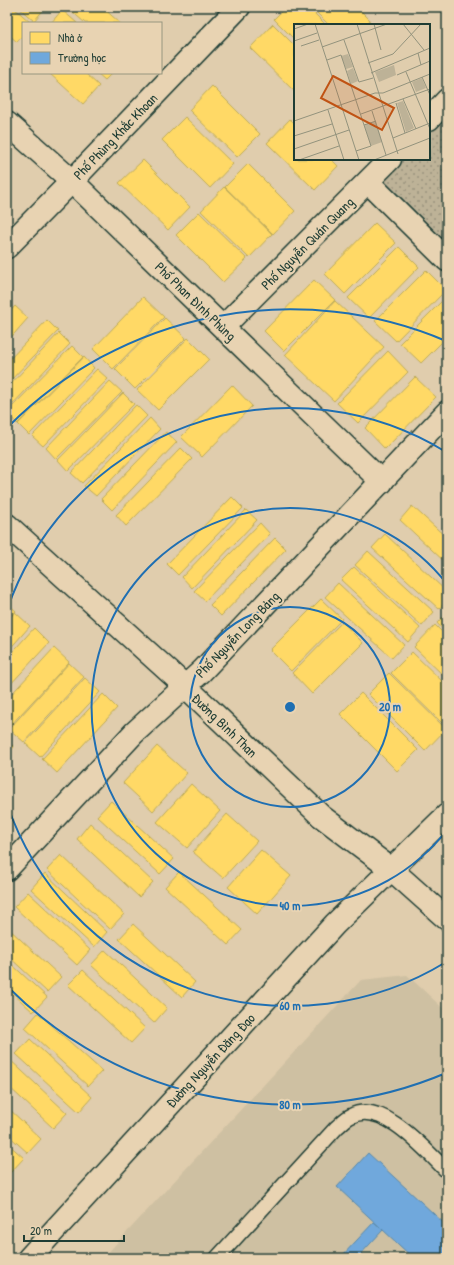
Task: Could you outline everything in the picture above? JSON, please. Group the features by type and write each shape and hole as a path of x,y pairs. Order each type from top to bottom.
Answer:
{"street":[{"name":"Phố Phùng Khắc Khoan","path":"7,247 72,182 239,7"},
{"path":"430,118 447,100"},
{"name":"Phố Phan Đình Phùng","path":"7,124 72,182 382,482"},
{"name":"Phố Nguyễn Quán Quang","path":"223,327 389,160"},
{"path":"368,182 447,260"},
{"name":"Phố Nguyễn Long Bảng","path":"7,869 134,734 202,671 447,412"},
{"name":"Đường Bình Than","path":"7,525 185,686 321,816 391,869 447,919"},
{"name":"Đường Nguyễn Đăng Đạo","path":"29,1258 335,924 447,815"}],"lane":[{"path":"218,1258 337,1127 352,1115 368,1112 383,1116 397,1124 447,1171"}],"shaded area":[{"path":"447,100 447,260 368,182 389,160 430,160 430,118"},
{"path":"407,975 447,1012 447,1258 103,1258 361,980"}],"building: Nhà ở":[{"path":"7,7 13,7 30,22 22,22 22,36 17,42 7,33"},
{"path":"18,7 46,7 34,21"},
{"path":"67,7 102,7 119,22 84,22"},
{"path":"286,7 308,7 325,24 294,24 294,39 274,19"},
{"path":"311,7 357,7 370,20 366,24 328,24"},
{"path":"62,10 76,22 52,22"},
{"path":"273,24 294,45 294,91 250,48"},
{"path":"50,74 86,74 99,86 83,104"},
{"path":"98,74 111,74 105,80"},
{"path":"212,86 260,134 237,157 189,110"},
{"path":"185,117 233,164 210,188 162,140"},
{"path":"290,119 294,123 294,160 332,160 338,166 315,190 267,143"},
{"path":"143,160 190,207 168,230 119,183"},
{"path":"248,164 295,211 273,234 225,187"},
{"path":"224,187 272,234 249,258 201,211"},
{"path":"199,212 247,259 223,282 176,235"},
{"path":"375,223 396,243 345,294 325,274"},
{"path":"399,247 419,267 369,318 348,298"},
{"path":"426,270 446,290 396,341 375,321"},
{"path":"314,280 335,300 284,351 264,331"},
{"path":"447,296 447,337 421,363 400,343"},
{"path":"143,297 164,317 113,369 93,349"},
{"path":"335,301 384,347 334,401 285,355"},
{"path":"15,306 28,318 7,342 7,315"},
{"path":"165,318 186,338 135,389 115,369"},
{"path":"47,320 58,331 7,384 7,362"},
{"path":"59,333 70,344 7,410 7,388"},
{"path":"188,338 209,359 158,410 137,390"},
{"path":"72,346 83,357 17,424 7,412"},
{"path":"388,351 408,372 358,423 337,403"},
{"path":"84,357 94,368 29,435 18,424"},
{"path":"97,369 108,379 43,446 32,436"},
{"path":"415,377 436,397 385,449 365,428"},
{"path":"110,381 122,392 56,459 46,448"},
{"path":"232,385 252,406 202,457 181,437"},
{"path":"123,393 134,404 68,471 58,460"},
{"path":"136,405 147,416 82,483 71,473"},
{"path":"150,418 160,429 96,496 84,486"},
{"path":"166,432 177,442 112,510 101,499"},
{"path":"181,448 192,459 126,526 116,515"},
{"path":"447,467 447,476 442,472"},
{"path":"232,497 243,508 178,575 167,564"},
{"path":"412,506 447,538 447,564 400,520"},
{"path":"246,510 257,520 192,588 182,577"},
{"path":"260,523 270,534 205,601 194,591"},
{"path":"385,534 447,592 447,600 439,609 372,548"},
{"path":"275,538 286,549 221,616 210,605"},
{"path":"368,551 434,612 422,626 355,565"},
{"path":"354,567 420,628 408,642 341,580"},
{"path":"338,583 404,645 392,658 325,597"},
{"path":"321,599 342,619 291,671 270,650"},
{"path":"7,603 16,611 7,621"},
{"path":"15,612 30,626 7,652 7,621"},
{"path":"447,613 447,634 437,623"},
{"path":"342,622 363,643 312,694 292,673"},
{"path":"435,625 447,637 447,679 414,647"},
{"path":"34,628 49,643 7,688 7,658"},
{"path":"54,648 69,662 9,727 7,726 7,699"},
{"path":"412,652 447,686 447,728 391,673"},
{"path":"69,663 84,677 24,742 9,729"},
{"path":"389,673 446,729 425,751 368,694"},
{"path":"85,678 100,692 40,757 25,743"},
{"path":"361,693 418,750 397,771 340,714"},
{"path":"103,694 117,708 57,773 42,759"},
{"path":"7,740 14,747 7,754"},
{"path":"157,746 187,773 153,811 123,783"},
{"path":"191,784 220,811 187,848 157,822"},
{"path":"111,801 174,859 160,874 97,816"},
{"path":"227,814 257,841 223,878 193,852"},
{"path":"90,823 153,882 139,897 77,839"},
{"path":"261,850 291,876 257,914 228,887"},
{"path":"61,855 124,914 110,929 47,870"},
{"path":"179,872 242,930 228,945 165,887"},
{"path":"45,873 107,932 94,947 31,889"},
{"path":"28,892 90,950 77,965 14,907"},
{"path":"133,924 195,982 182,997 119,939"},
{"path":"7,927 61,977 47,992 7,955"},
{"path":"105,950 167,1008 154,1023 91,965"},
{"path":"7,960 47,997 33,1012 7,988"},
{"path":"83,970 145,1028 131,1043 68,985"},
{"path":"38,1013 102,1071 88,1086 25,1028"},
{"path":"30,1039 92,1097 79,1112 16,1054"},
{"path":"7,1057 67,1113 53,1128 7,1085"},
{"path":"7,1107 41,1139 28,1153 7,1134"},
{"path":"7,1143 24,1158 10,1173 7,1170"}],"building: Trường học":[{"path":"368,1153 447,1226 447,1258 413,1258 337,1187"},
{"path":"374,1222 383,1230 357,1258 340,1258"}]}
